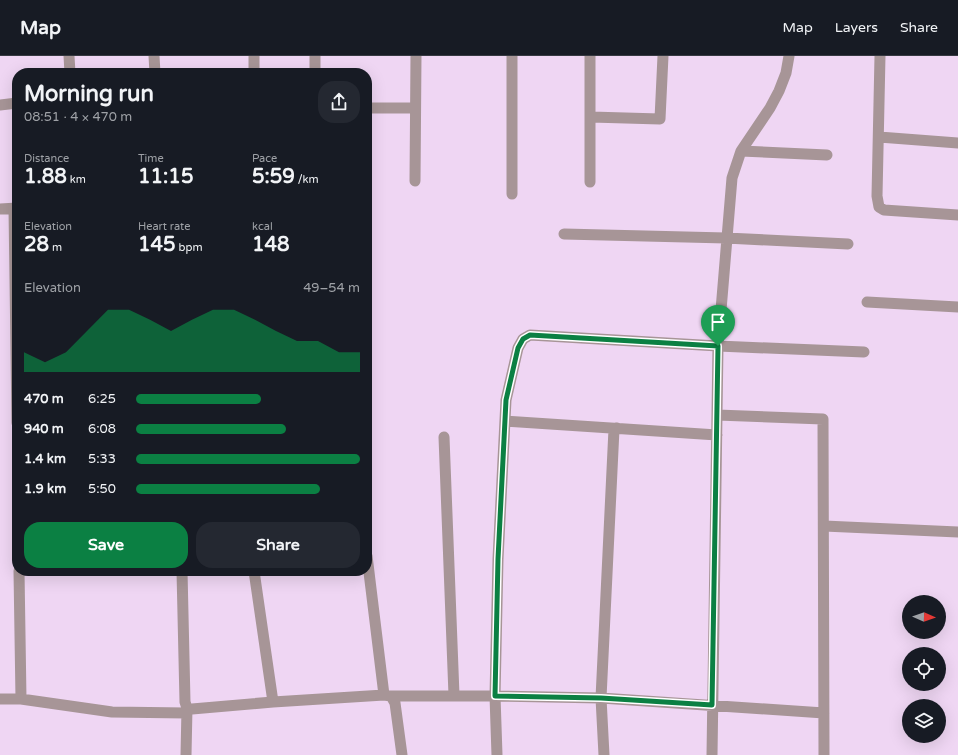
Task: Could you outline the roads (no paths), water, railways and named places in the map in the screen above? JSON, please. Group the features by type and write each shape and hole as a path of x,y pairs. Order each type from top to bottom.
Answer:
{"street":[{"path":"69,56 70,68"},
{"path":"154,56 155,68"},
{"path":"254,56 254,68"},
{"path":"314,56 315,68"},
{"path":"415,181 414,108 416,56"},
{"path":"512,56 512,194"},
{"path":"590,56 590,182"},
{"path":"590,117 660,119 664,56"},
{"path":"712,755 718,346 732,178 741,151 770,108 779,91 786,73 789,56"},
{"path":"880,56 877,196 879,207 884,210 958,215"},
{"path":"0,105 12,104"},
{"path":"372,108 414,108"},
{"path":"879,137 958,142"},
{"path":"741,151 827,155"},
{"path":"0,209 12,208"},
{"path":"564,234 726,238 848,244"},
{"path":"867,302 958,306"},
{"path":"497,755 495,696 498,559 506,400 518,348 523,339 530,335 718,346 864,352"},
{"path":"717,415 823,419 824,755"},
{"path":"505,421 717,435"},
{"path":"604,755 601,698 615,428"},
{"path":"444,437 454,695"},
{"path":"824,526 958,532"},
{"path":"19,576 21,699"},
{"path":"182,576 186,755"},
{"path":"255,576 274,702"},
{"path":"370,576 388,696 395,703 402,755"},
{"path":"0,699 21,699 112,712 192,710 274,702 388,696 454,695 601,698 824,713"}]}
